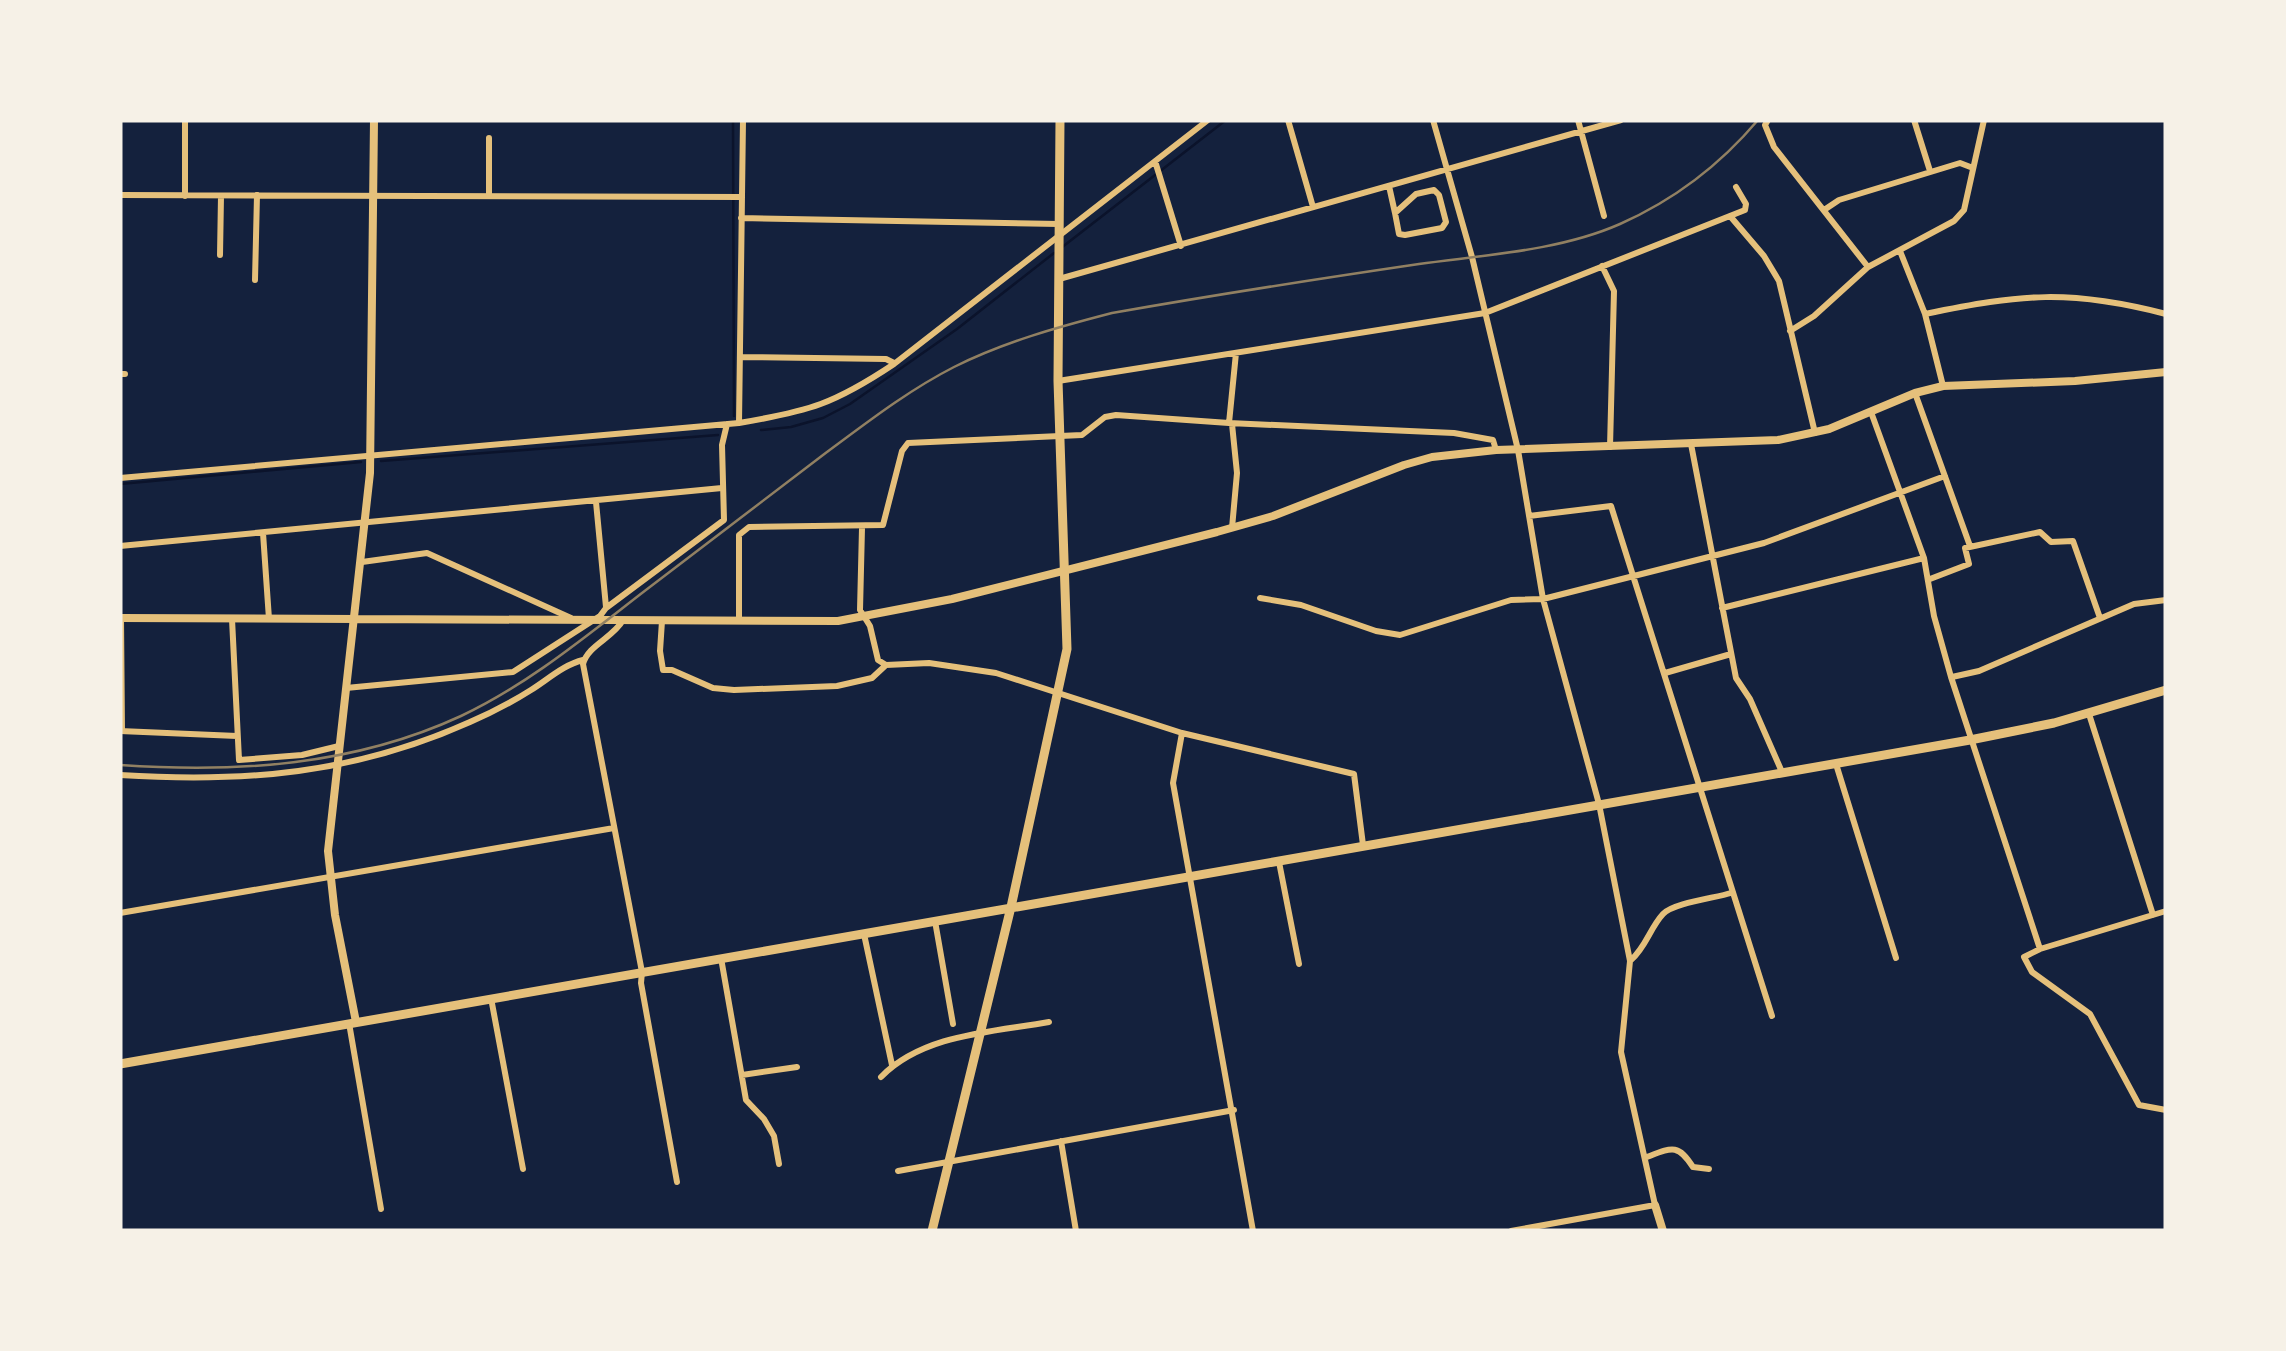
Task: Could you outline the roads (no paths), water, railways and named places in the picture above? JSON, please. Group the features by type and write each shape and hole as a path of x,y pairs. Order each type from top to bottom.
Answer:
{"main road":[{"path":"932,1231 1011,907 1067,649 1058,437 1060,120"},
{"path":"120,1064 1970,740 2090,714 2166,690"}],"street":[{"path":"184,196 186,120"},
{"path":"374,120 371,456 362,562 329,823 330,877 381,1209"},
{"path":"739,422 743,120"},
{"path":"120,478 727,424 804,412 832,402 894,364 1059,229 1208,120"},
{"path":"1288,120 1313,207"},
{"path":"1433,120 1518,450 1543,599 1599,804 1630,960 1621,1052 1663,1231"},
{"path":"1578,120 1604,216"},
{"path":"1058,279 1620,120"},
{"path":"1768,120 1765,124 1774,147 1868,267"},
{"path":"1914,120 1930,172"},
{"path":"1790,331 1814,316 1868,267 1954,222 1964,210 1984,120"},
{"path":"489,138 489,196"},
{"path":"1155,161 1181,246"},
{"path":"1824,210 1839,200 1960,163 1972,168"},
{"path":"1389,186 1399,234 1442,228 1446,222 1439,194 1434,190 1416,194 1395,213"},
{"path":"1058,381 1485,313 1745,210 1746,204 1736,187"},
{"path":"120,195 742,197"},
{"path":"255,280 257,195"},
{"path":"220,196 220,254"},
{"path":"1730,216 1764,256 1778,281 1815,433"},
{"path":"742,218 1059,229"},
{"path":"1900,251 1925,314 1944,386"},
{"path":"1602,266 1614,290 1610,447"},
{"path":"1925,314 2024,296 2079,296 2166,314"},
{"path":"1232,528 1236,473 1230,424 1236,353"},
{"path":"741,356 886,359 894,364"},
{"path":"238,736 121,731 120,618 866,618 1232,528 1432,457 1496,450 1778,440 1815,433 1915,393 1944,386 2075,381 2166,372"},
{"path":"1915,393 1970,546"},
{"path":"1871,412 1924,558 1934,616 1970,740 2040,948"},
{"path":"739,621 739,536 748,527 883,525 902,450 908,443 1082,435 1105,417 1116,415 1230,424 1454,432 1493,440 1496,450"},
{"path":"346,688 402,686 513,672 591,621 724,520 722,444 727,424"},
{"path":"1691,444 1736,678 1750,699 1782,773"},
{"path":"1260,598 1301,605 1376,632 1400,635 1511,600 1543,599 1764,544 1945,476"},
{"path":"120,546 722,488"},
{"path":"596,502 606,608"},
{"path":"1529,516 1611,506 1772,1016"},
{"path":"862,528 860,610 878,660 886,665 929,663 996,673 1182,733 1354,774 1363,846"},
{"path":"1930,579 1968,564 1965,548 2040,532 2051,542 2072,541 2100,618"},
{"path":"263,533 269,619"},
{"path":"362,562 427,553 576,621"},
{"path":"1722,608 1924,558"},
{"path":"1952,678 1979,671 2134,604 2166,600"},
{"path":"232,619 240,760 340,746"},
{"path":"120,775 196,780 247,778 336,766 398,748 471,721 583,660 623,620"},
{"path":"662,621 660,651 664,670 713,688 837,686 872,678 886,665"},
{"path":"1665,672 1731,654"},
{"path":"583,660 642,972 676,1182"},
{"path":"2090,714 2153,915"},
{"path":"1182,733 1173,783 1253,1231"},
{"path":"1836,764 1896,958"},
{"path":"120,913 614,828"},
{"path":"1279,860 1298,964"},
{"path":"1630,960 1663,914 1674,906 1732,893"},
{"path":"2166,911 2040,948 2024,957 2032,972 2090,1014 2139,1106 2166,1110"},
{"path":"936,921 953,1024"},
{"path":"864,934 892,1066"},
{"path":"721,958 746,1100 774,1136 779,1164"},
{"path":"491,998 523,1169"},
{"path":"881,1076 892,1066 943,1042 1049,1022"},
{"path":"742,1075 797,1067"},
{"path":"898,1171 1234,1110"},
{"path":"1061,1141 1076,1231"},
{"path":"1647,1156 1678,1149 1697,1169 1709,1169"},
{"path":"1512,1231 1656,1205"}],"waterway":[{"path":"733,120 734,416"},
{"path":"1061,248 1226,120"},
{"path":"761,430 823,418 850,404 957,329 1054,253"},
{"path":"381,461 718,435"},
{"path":"120,484 361,462"}],"railway":[{"path":"120,765 207,768 294,762 336,756 420,733 485,704 532,675 871,420 973,358 1112,313 1342,275 1521,251 1597,233 1677,192 1728,152 1758,120"}]}
